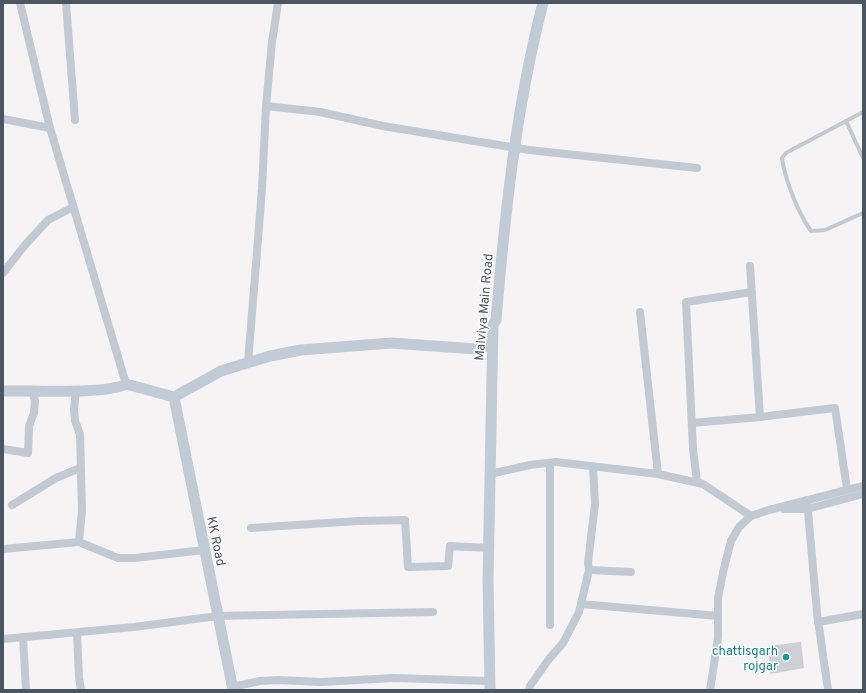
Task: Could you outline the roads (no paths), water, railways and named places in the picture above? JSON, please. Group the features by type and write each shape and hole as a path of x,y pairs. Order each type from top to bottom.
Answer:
{"street":[{"path":"20,3 50,128 126,384"},
{"path":"66,3 75,120"},
{"path":"248,363 262,189 266,106 272,42 278,3"},
{"path":"536,11 543,3"},
{"name":"Malviya Main Road","path":"490,686 489,548 493,325 489,320 497,267 499,202 536,11"},
{"path":"266,106 320,112 383,126 529,150 697,168"},
{"path":"3,119 50,128"},
{"path":"3,273 25,245 48,220 73,207"},
{"path":"750,266 760,418"},
{"path":"697,482 692,423 686,302 752,292"},
{"path":"640,312 658,474"},
{"path":"3,391 76,390 119,387 126,384 174,397 221,371 270,356 302,350 390,343 476,350 492,344"},
{"path":"3,449 28,453 29,426 34,412 35,401 32,390"},
{"path":"76,390 74,409 75,421 80,434 82,510 79,542"},
{"name":"KK Road","path":"174,397 233,688"},
{"path":"692,423 760,418 835,408 847,489"},
{"path":"550,463 550,625"},
{"path":"490,474 530,465 550,463 593,466 658,474 703,484 751,516"},
{"path":"529,690 530,686 549,659 563,643 579,612 589,570 588,563 595,504 593,466"},
{"path":"12,505 56,478 80,468"},
{"path":"710,690 718,638 718,598 722,575 731,541 739,527 751,516 769,510 863,486"},
{"path":"769,510 807,509 863,494"},
{"path":"807,500 818,622 828,690"},
{"path":"251,528 358,521 405,520 408,567 448,566 450,546 489,548"},
{"path":"3,549 79,542 118,558 135,558 204,550"},
{"path":"589,570 631,572"},
{"path":"581,604 718,616"},
{"path":"3,639 77,633 218,616 433,612"},
{"path":"818,622 863,614"},
{"path":"77,633 81,690"},
{"path":"22,637 26,690"},
{"path":"233,688 260,681 278,680 321,682 393,678 490,686"}],"lane":[{"path":"863,112 786,153 782,158 784,170 805,222 811,231 825,230 863,213"},
{"path":"846,121 863,158"}],"place":[{"name":"chattisgarh rojgar","path":"786,657"}]}
